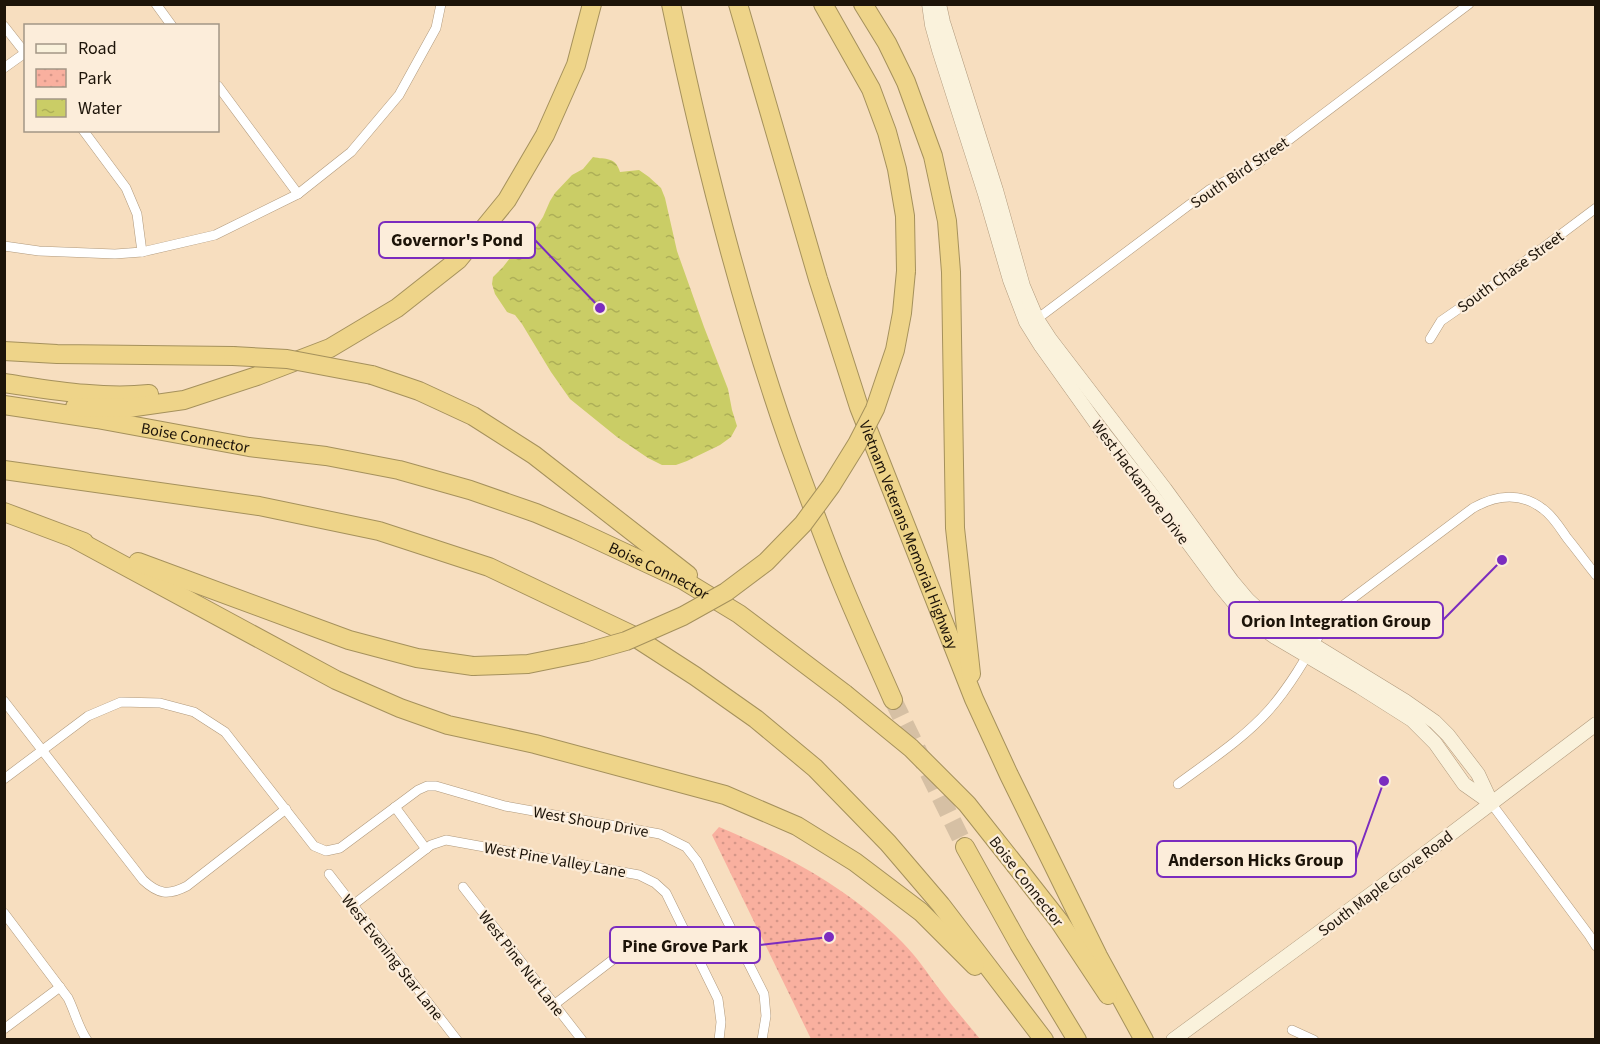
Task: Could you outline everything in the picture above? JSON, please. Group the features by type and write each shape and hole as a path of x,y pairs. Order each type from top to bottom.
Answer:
{"highway":[{"path":"4,403 128,408 184,400 258,376 330,348 397,308 458,260 507,200 545,135 576,65 592,4"},
{"path":"672,4 710,175 765,371 842,583 892,700"},
{"name":"Vietnam Veterans Memorial Highway","path":"738,4 815,268 859,407 974,699 1098,956 1144,1040"},
{"path":"4,512 349,640 417,658 473,666 528,664 587,652 626,641 718,597 766,562 803,524 831,486 857,444 874,409 896,350 906,271 905,216 897,169 887,132 871,89 823,4"},
{"path":"863,4 887,43 906,82 933,156 947,221 951,272 955,528 974,699"},
{"path":"4,351 287,358 372,375 419,392 472,416 525,450 739,614"},
{"path":"4,383 68,392 133,395 181,390 258,376"},
{"name":"Boise Connector","path":"4,403 249,447 326,456 399,470 525,509 683,580 739,614 845,694 911,748 959,795 1059,921 1136,1040"},
{"path":"4,470 259,506 379,531 489,567 630,634 756,719 815,768 888,843 933,896 1044,1040"},
{"path":"75,539 336,680 400,708 448,724 536,744 725,795 797,826 855,862 921,912 1025,1016"},
{"path":"965,847 1019,944 1077,1040"}],"street":[{"path":"156,4 171,24"},
{"path":"4,246 72,253 142,252 215,235 298,194 351,152 399,95 436,28 441,4"},
{"path":"929,4 932,26 945,49"},
{"path":"939,4 945,49"},
{"name":"South Bird Street","path":"1038,319 1209,190 1257,164 1469,4"},
{"path":"4,26 24,52"},
{"name":"West Hackamore Drive","path":"945,49 1023,286 1050,339 1240,591 1260,611 1310,651"},
{"path":"4,68 24,54"},
{"path":"219,87 298,194"},
{"path":"84,132 126,188 137,214 142,252"},
{"name":"West Hackamore Drive","path":"991,192 1019,307 1029,327 1098,426 1225,593 1254,623 1405,701 1435,722 1478,774 1491,803 1596,946"},
{"name":"South Chase Street","path":"1430,339 1441,321 1596,208"},
{"path":"1178,784 1239,738 1260,719 1281,695 1328,620 1337,610 1484,501 1509,496 1522,498 1544,509 1596,575"},
{"path":"4,701 142,880 152,888 163,892 176,892 187,886 286,809"},
{"path":"4,779 88,716 121,702 160,703 194,712 225,732 314,846 326,851 340,848 395,807 426,849 353,905"},
{"name":"South Maple Grove Road","path":"1173,1040 1596,724"},
{"name":"West Shoup Drive","path":"395,807 418,790 427,786 436,786 505,806 660,834 686,847 697,861 764,994 766,1016 762,1040"},
{"name":"West Pine Valley Lane","path":"426,849 446,840 639,874 655,883 666,893 718,999 721,1022 719,1040"},
{"name":"West Evening Star Lane","path":"329,874 457,1040"},
{"name":"West Pine Nut Lane","path":"463,886 582,1040"},
{"path":"4,913 60,987 74,1009 87,1040"},
{"path":"555,1004 632,945"},
{"path":"4,1029 60,987"},
{"path":"1292,1030 1314,1040"}],"green space":[{"path":"719,827 794,862 862,906 908,948 980,1039 811,1039 712,835"}],"water":[{"path":"593,157 613,161 620,172 639,170 661,188 677,251 728,389 737,426 731,437 720,445 676,465 662,465 648,458 617,437 570,399 522,324 515,315 507,312 495,294 492,284 493,277 535,229 555,193 572,175 583,169"}],"tunnel":[{"path":"893,700 965,847"}],"place":[{"name":"Governor's Pond","path":"600,308"},
{"name":"Orion Integration Group","path":"1502,560"},
{"name":"Anderson Hicks Group","path":"1384,781"},
{"name":"Pine Grove Park","path":"829,937"}]}
